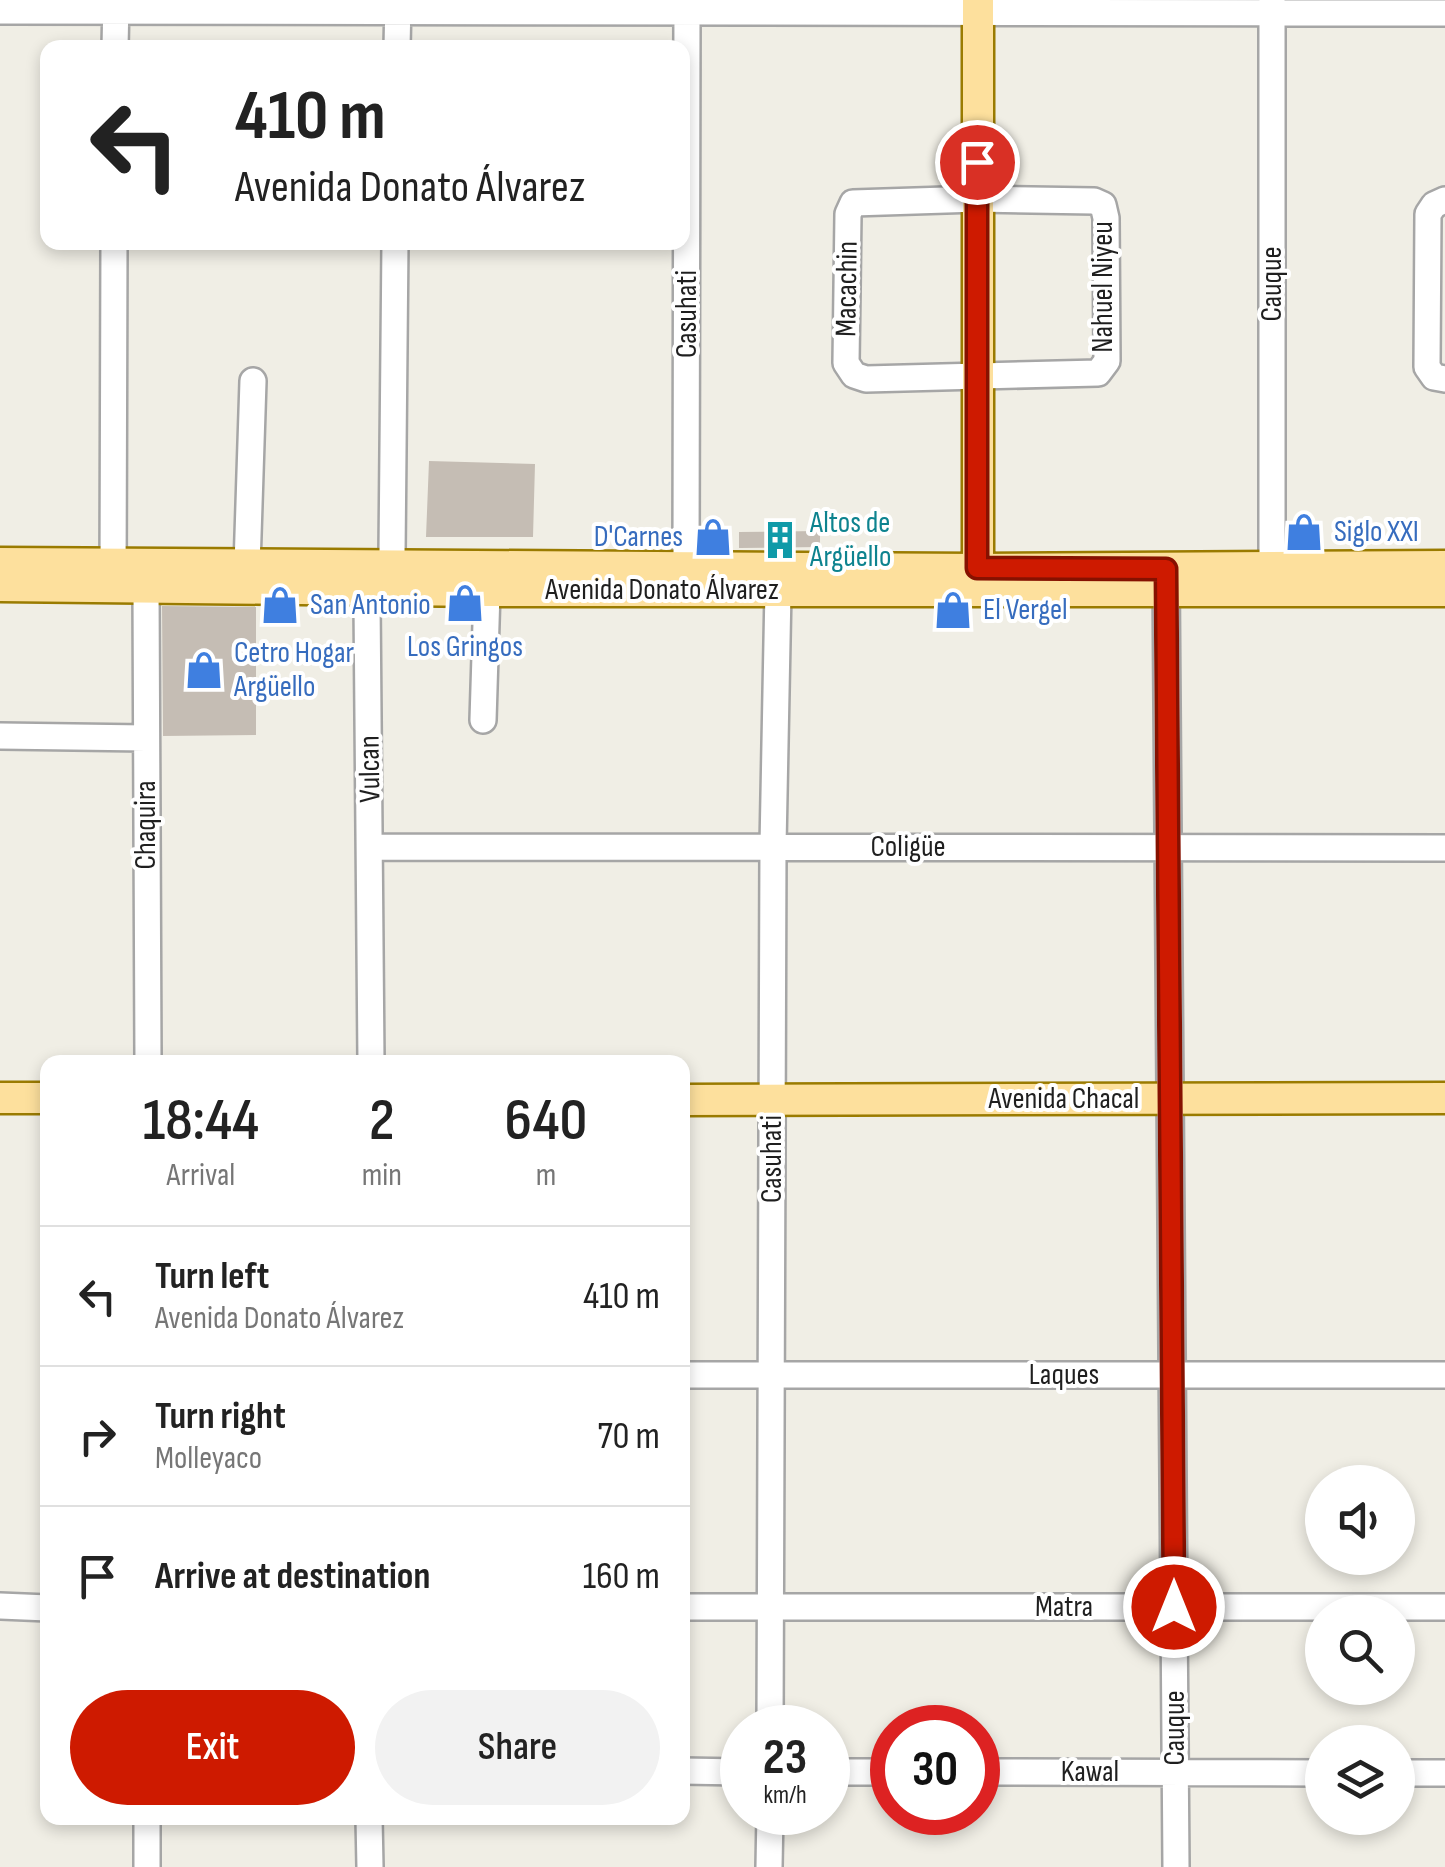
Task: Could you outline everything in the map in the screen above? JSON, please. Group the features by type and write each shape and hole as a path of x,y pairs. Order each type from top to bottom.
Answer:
{"main road":[{"path":"978,6 978,580"},
{"name":"Avenida Donato Álvarez","path":"0,563 112,576 146,588 778,590 978,580"},
{"name":"Avenida Donato Álvarez","path":"0,586 248,566 388,566 686,567 978,580 1166,580 1445,590"},
{"name":"Avenida Donato Álvarez","path":"1166,580 1272,569 1445,566"},
{"path":"0,1098 40,1098"},
{"name":"Avenida Chacal","path":"690,1100 1445,1098"}],"street":[{"path":"116,6 116,40"},
{"path":"0,11 116,6 1272,6 1445,13"},
{"path":"398,6 398,40"},
{"name":"Casuhati","path":"687,6 687,40"},
{"name":"Cauque","path":"1272,6 1272,569"},
{"name":"Nahuel Niyeu","path":"976,200 1094,201 1103,205 1107,360 1098,372 976,376"},
{"name":"Macachin","path":"976,200 853,204 848,214 846,363 854,375 866,378 976,376"},
{"path":"1445,200 1428,214 1427,367 1434,377 1445,380"},
{"path":"112,576 114,250"},
{"path":"370,590 388,566 392,552 395,250"},
{"name":"Casuhati","path":"686,567 687,250"},
{"path":"248,566 254,381"},
{"name":"Cauque","path":"1166,580 1176,1867"},
{"name":"Chaquira","path":"146,588 148,1055"},
{"name":"Vulcan","path":"370,590 371,1055"},
{"name":"Casuhati","path":"770,1705 773,846 778,590"},
{"path":"483,720 486,591"},
{"path":"0,736 146,738"},
{"name":"Coligüe","path":"371,847 1445,848"},
{"name":"Laques","path":"690,1375 1445,1375"},
{"path":"0,1606 40,1608"},
{"name":"Matra","path":"690,1608 1445,1607"},
{"path":"690,1771 720,1772"},
{"name":"Kawal","path":"1000,1772 1305,1773"},
{"path":"1415,1773 1445,1773"},
{"path":"147,1825 147,1867"},
{"path":"369,1825 370,1867"},
{"path":"769,1867 770,1835"}],"building":[{"path":"429,461 535,464 533,537 426,537"},
{"name":"Altos de Argüello","path":"820,531 820,547 739,548 739,532"},
{"name":"Cetro Hogar Argüello","path":"162,606 256,607 256,735 163,736"}],"place":[{"name":"Siglo XXI","path":"1304,532"},
{"name":"D'Carnes","path":"713,537"},
{"name":"Altos de Argüello","path":"780,540"},
{"name":"Los Gringos","path":"465,603"},
{"name":"San Antonio","path":"280,605"},
{"name":"El Vergel","path":"953,610"},
{"name":"Cetro Hogar Argüello","path":"204,670"}],"route":[{"path":"977,162 977,568 1166,569 1174,1607"}]}
